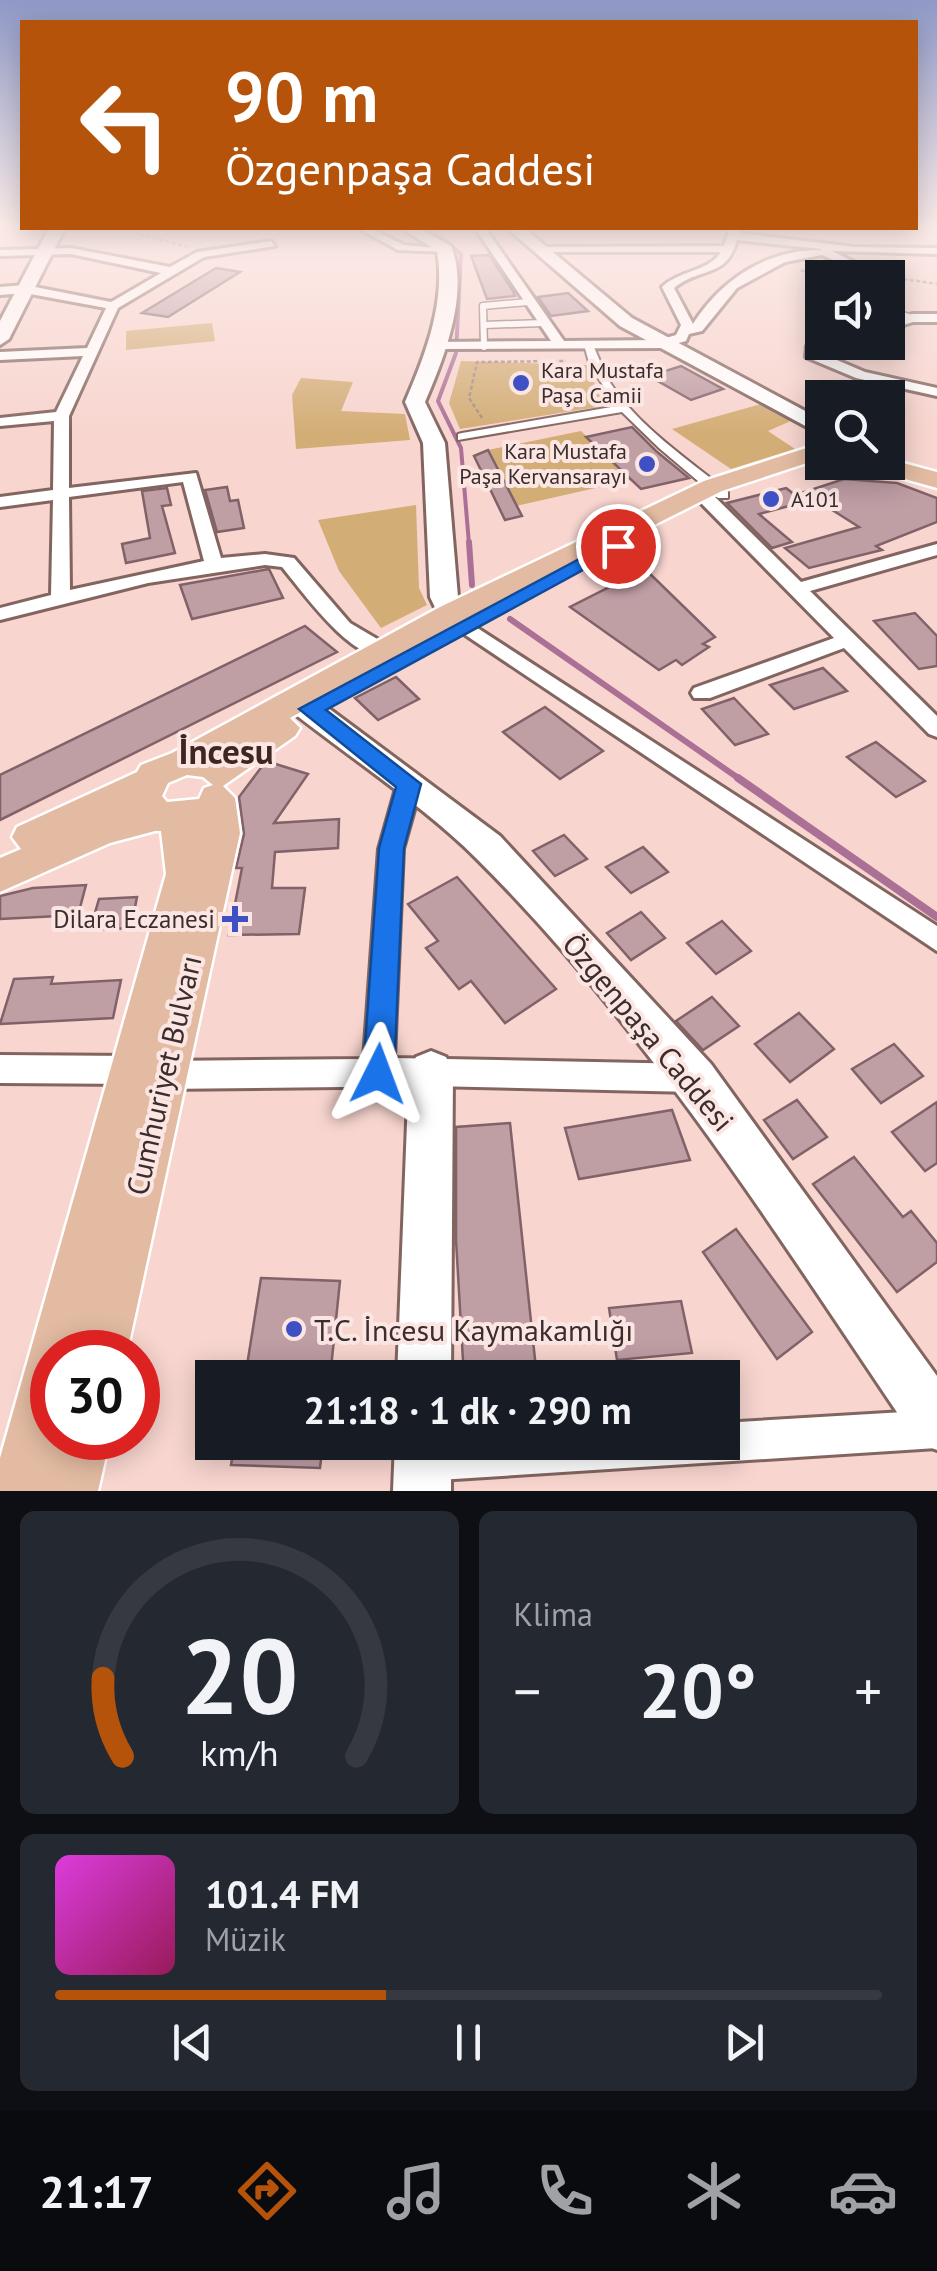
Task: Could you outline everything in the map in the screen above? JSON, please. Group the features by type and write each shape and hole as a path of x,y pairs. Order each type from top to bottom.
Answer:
{"main road":[{"path":"0,340 23,295"},
{"path":"447,295 441,346 414,402 434,443 444,597 458,620"},
{"path":"594,295 660,344 805,420"},
{"path":"304,704 458,620 715,493 805,457"},
{"path":"905,458 937,468"},
{"path":"715,493 805,471"},
{"path":"905,471 937,480"},
{"path":"0,876 184,792 382,651 458,620"},
{"name":"Özgenpaşa Caddesi","path":"304,704 487,846 696,1078 937,1426"},
{"path":"0,851 184,792"},
{"name":"Cumhuriyet Bulvarı","path":"103,1330 186,874 184,792"},
{"name":"Cumhuriyet Bulvarı","path":"65,1330 148,1072"},
{"path":"424,1360 431,1072"},
{"path":"22,1491 30,1460"},
{"path":"68,1491 75,1460"}],"street":[{"path":"58,295 113,306"},
{"path":"60,600 62,416 88,352 113,306 132,295"},
{"path":"523,295 559,343"},
{"path":"441,346 660,344 681,338 686,324 672,295"},
{"path":"684,332 696,328 720,295"},
{"path":"905,320 937,318"},
{"path":"587,342 600,331 626,322"},
{"path":"587,342 600,379 624,408 715,493 798,588 933,719"},
{"path":"0,356 88,352"},
{"path":"826,360 862,375 937,392"},
{"path":"462,437 624,408"},
{"path":"0,422 62,416"},
{"path":"0,502 190,476 214,564"},
{"path":"798,588 909,560 937,549"},
{"path":"0,614 214,564 276,558 288,562 344,627 382,651"},
{"path":"458,620 937,940"},
{"path":"702,693 850,639"},
{"path":"378,1074 392,848 409,784"},
{"path":"0,1068 696,1078"},
{"path":"423,1465 937,1426"}],"lane":[{"path":"477,347 484,325 483,306 528,302"},
{"path":"905,316 912,318"},
{"path":"484,325 543,322"}],"path":[{"path":"484,420 469,398 477,362 591,359"}],"shaded area":[{"path":"212,323 215,341 126,350 126,331"},
{"path":"461,361 587,365 604,406 460,429 449,403"},
{"path":"301,378 353,382 341,411 405,414 410,440 296,449 292,395"},
{"path":"761,404 793,420 768,431 795,449 731,469 672,429"},
{"path":"581,431 631,480 516,506 488,450"},
{"path":"416,505 419,588 427,605 381,628 339,571 318,520"}],"building":[{"path":"172,295 204,295 168,317 142,313"},
{"path":"485,295 515,296 487,299"},
{"path":"570,295 588,311 551,316 538,297"},
{"path":"681,366 723,389 691,400 649,376"},
{"path":"632,427 689,478 641,489 586,437"},
{"path":"488,450 522,516 505,520 474,456"},
{"path":"841,480 897,483 937,498 937,522 876,546 882,550 809,568 785,548 859,527 804,492"},
{"path":"227,487 230,501 238,500 244,528 217,532 205,490"},
{"path":"167,488 171,505 162,506 175,553 126,563 122,544 150,538 142,491"},
{"path":"786,488 804,502 759,514 792,542 772,548 727,503"},
{"path":"269,569 283,598 192,619 180,585"},
{"path":"645,569 715,637 703,644 709,647 682,665 676,660 659,670 570,607"},
{"path":"915,613 937,636 937,666 919,669 874,621"},
{"path":"305,626 337,652 0,820 0,775"},
{"path":"823,668 847,691 794,709 770,685"},
{"path":"396,677 419,699 378,720 355,698"},
{"path":"734,698 768,734 735,745 702,709"},
{"path":"545,707 603,751 560,779 503,732"},
{"path":"876,742 925,781 896,797 847,757"},
{"path":"266,761 308,774 274,823 339,819 338,848 275,852 272,888 305,888 299,934 229,935 242,868 236,868 244,834 239,797"},
{"path":"564,835 587,859 555,876 533,851"},
{"path":"643,847 668,872 631,893 606,867"},
{"path":"457,877 556,989 505,1023 471,981 459,989 426,948 438,941 408,904"},
{"path":"86,885 78,915 0,919 0,896 33,888"},
{"path":"137,897 131,928 90,930 99,899"},
{"path":"641,912 665,938 631,960 607,933"},
{"path":"722,921 751,951 716,974 687,943"},
{"path":"53,977 51,984 121,980 113,1018 0,1024 14,979"},
{"path":"712,997 739,1026 703,1050 676,1021"},
{"path":"799,1013 834,1049 790,1082 755,1044"},
{"path":"894,1044 923,1076 881,1103 852,1069"},
{"path":"797,1100 827,1137 793,1159 764,1120"},
{"path":"937,1102 937,1163 925,1171 892,1132"},
{"path":"672,1110 690,1160 579,1179 565,1128"},
{"path":"510,1123 535,1360 463,1360 456,1240 456,1127"},
{"path":"854,1157 903,1217 911,1211 937,1243 937,1262 897,1292 813,1184"},
{"path":"736,1229 812,1332 777,1359 703,1252"},
{"name":"T.C. İncesu Kaymakamlığı","path":"261,1278 340,1281 332,1360 248,1360"},
{"path":"681,1301 692,1353 617,1360 609,1308"},
{"path":"232,1460 321,1460 320,1468 231,1465"}],"waterway":[{"path":"459,295 456,353 438,401 461,448 469,544"},
{"path":"469,542 472,585"},
{"path":"510,619 741,780"},
{"path":"738,778 937,917"}],"place":[{"name":"Kara Mustafa Paşa Camii","path":"521,383"},
{"name":"Kara Mustafa Paşa Kervansarayı","path":"647,464"},
{"name":"A101","path":"771,499"},
{"name":"Dilara Eczanesi","path":"235,919"},
{"name":"T.C. İncesu Kaymakamlığı","path":"294,1329"}],"district":[{"name":"İncesu","path":"226,751"}],"route":[{"path":"378,1074 392,848 409,784 310,709 618,546"}]}
